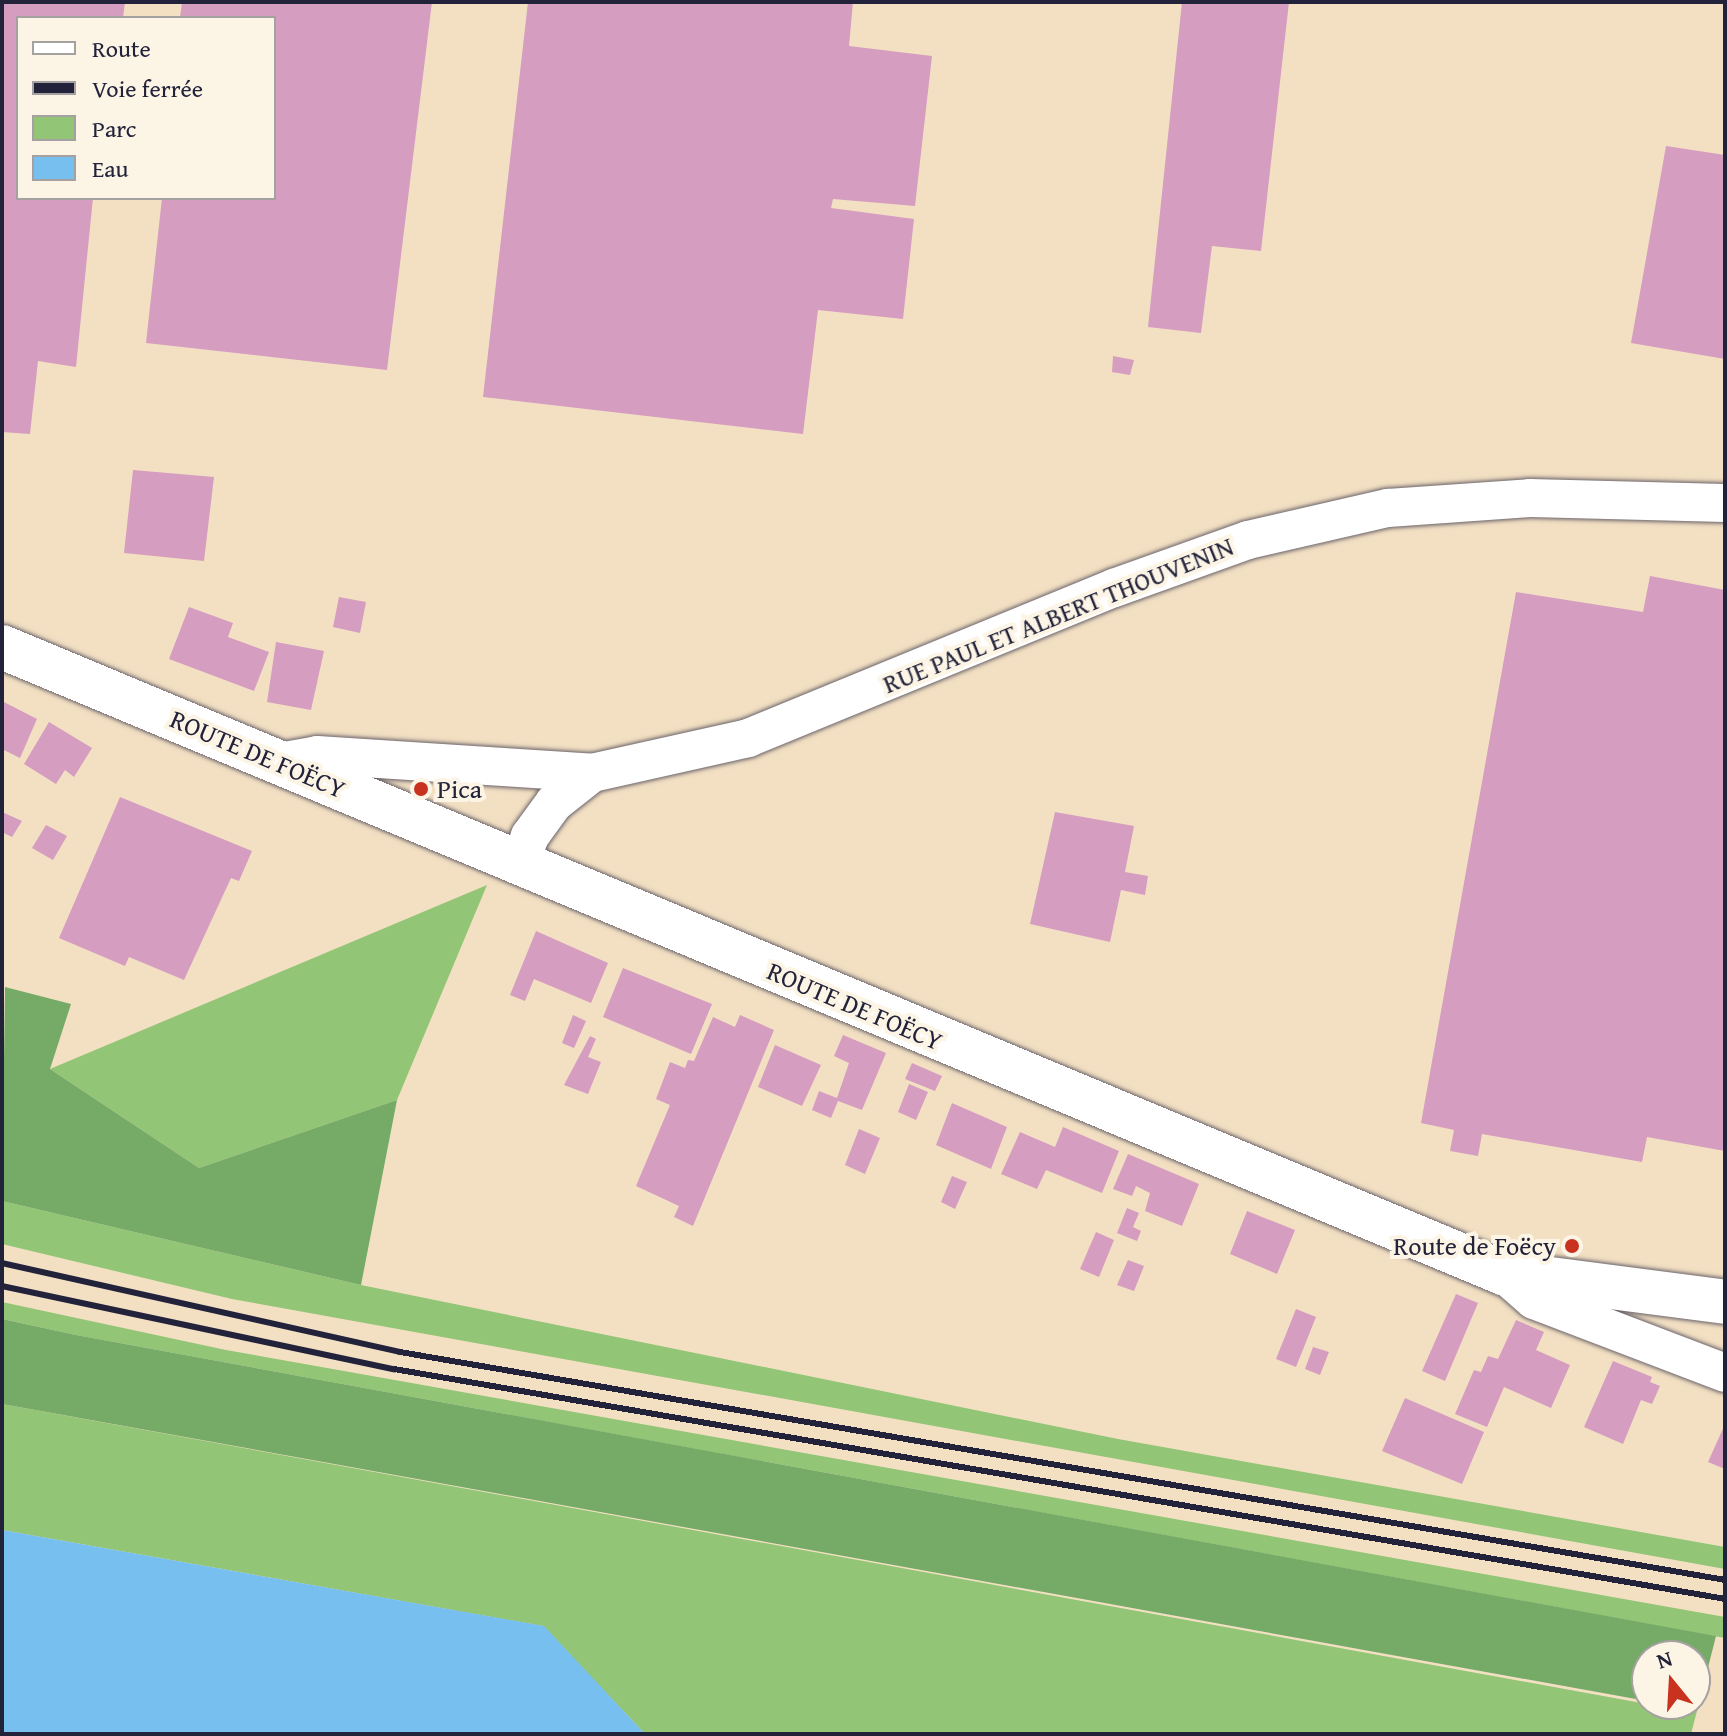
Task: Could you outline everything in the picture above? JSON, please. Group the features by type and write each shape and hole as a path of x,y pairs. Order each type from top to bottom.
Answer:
{"street":[{"name":"RUE PAUL ET ALBERT THOUVENIN","path":"279,762 317,755 592,773 748,738 1114,588 1248,540 1388,508 1530,498 1725,503"},
{"name":"ROUTE DE FOËCY","path":"2,647 1503,1273 1706,1299"},
{"name":"RUE PAUL ET ALBERT THOUVENIN","path":"521,863 530,836 554,803 592,773"},
{"path":"1503,1273 1534,1300 1669,1355 1725,1373"},
{"path":"1669,1355 1671,1321 1706,1299"}],"green space":[{"path":"487,885 397,1100 199,1168 50,1069"},
{"path":"5,987 71,1004 50,1069 199,1168 397,1100 361,1285 2,1201"},
{"path":"2,1201 361,1285 1118,1439 1725,1547 1725,1569 232,1299 2,1244"},
{"path":"2,1302 226,1350 1725,1617 1725,1638 76,1335 2,1319"},
{"path":"2,1319 1716,1636 1711,1656 1711,1640 1631,1640 1631,1698 2,1404"},
{"path":"2,1404 1631,1701 1631,1720 1695,1720 1691,1734 645,1734 543,1626 2,1530"}],"water":[{"path":"2,1530 544,1626 645,1734 2,1734"}],"building":[{"path":"2,2 125,2 123,16 16,16 16,200 93,200 76,367 38,361 30,434 2,432"},
{"path":"182,2 432,2 387,370 146,343 162,200 276,200 276,16 180,16"},
{"path":"528,2 853,2 849,46 932,56 915,206 833,199 831,208 914,219 903,319 818,310 803,434 483,397"},
{"path":"1182,2 1289,2 1261,251 1212,246 1201,333 1148,327"},
{"path":"1666,146 1725,155 1725,359 1631,343"},
{"path":"1113,356 1134,360 1130,375 1112,372"},
{"path":"133,470 214,477 204,561 124,553"},
{"path":"1650,576 1725,590 1725,1151 1647,1137 1642,1162 1482,1134 1478,1156 1450,1151 1454,1130 1421,1123 1516,592 1643,612"},
{"path":"339,597 366,602 360,633 333,627"},
{"path":"189,607 233,623 228,637 269,652 254,691 169,659"},
{"path":"276,642 324,651 311,710 267,702"},
{"path":"2,701 37,719 20,758 2,749"},
{"path":"49,722 92,748 74,777 65,770 56,784 24,764"},
{"path":"120,797 252,851 239,881 231,878 184,980 129,957 125,966 59,938"},
{"path":"2,812 22,821 12,837 2,832"},
{"path":"1055,812 1134,826 1125,872 1148,876 1145,895 1121,890 1110,942 1030,924"},
{"path":"46,825 67,836 53,860 32,848"},
{"path":"536,931 608,963 591,1003 534,979 525,1001 510,995"},
{"path":"623,968 712,1004 691,1054 603,1017"},
{"path":"573,1015 586,1021 574,1048 562,1043"},
{"path":"740,1015 774,1030 693,1226 674,1217 679,1206 636,1186 670,1105 656,1099 670,1062 685,1068 688,1060 694,1061 713,1017 735,1027"},
{"path":"843,1035 886,1053 862,1110 838,1101 831,1118 812,1110 819,1091 837,1098 849,1063 834,1056"},
{"path":"590,1036 596,1039 588,1057 601,1062 588,1094 564,1085"},
{"path":"775,1045 821,1065 802,1106 758,1087"},
{"path":"912,1063 942,1076 935,1091 905,1079"},
{"path":"909,1084 928,1092 916,1120 898,1112"},
{"path":"952,1103 1007,1127 991,1169 936,1145"},
{"path":"1063,1127 1119,1151 1102,1193 1046,1170 1037,1189 1001,1174 1020,1132 1055,1147"},
{"path":"859,1129 880,1138 865,1174 845,1165"},
{"path":"1128,1154 1199,1184 1182,1226 1145,1211 1150,1193 1136,1186 1132,1196 1113,1189"},
{"path":"952,1176 967,1182 955,1209 941,1202"},
{"path":"1127,1208 1139,1213 1133,1227 1141,1231 1137,1241 1117,1233"},
{"path":"1247,1211 1295,1230 1277,1274 1230,1254"},
{"path":"1096,1232 1114,1240 1099,1277 1080,1269"},
{"path":"1128,1260 1144,1266 1134,1291 1117,1285"},
{"path":"1456,1294 1478,1303 1445,1381 1422,1371"},
{"path":"1296,1309 1316,1317 1296,1367 1276,1359"},
{"path":"1516,1320 1544,1332 1536,1350 1570,1365 1551,1408 1504,1387 1487,1427 1455,1414 1474,1370 1481,1372 1488,1356 1498,1359"},
{"path":"1313,1347 1329,1352 1320,1375 1305,1369"},
{"path":"1613,1361 1652,1377 1650,1382 1660,1386 1652,1404 1641,1400 1623,1444 1584,1427"},
{"path":"1405,1398 1484,1432 1462,1484 1382,1451"},
{"path":"1725,1424 1725,1469 1708,1462"}],"railway":[{"path":"2,1263 400,1352 1725,1580"},
{"path":"2,1286 394,1369 1725,1599"}],"place":[{"name":"Pica","path":"421,789"},
{"name":"Route de Foëcy","path":"1572,1246"}]}
